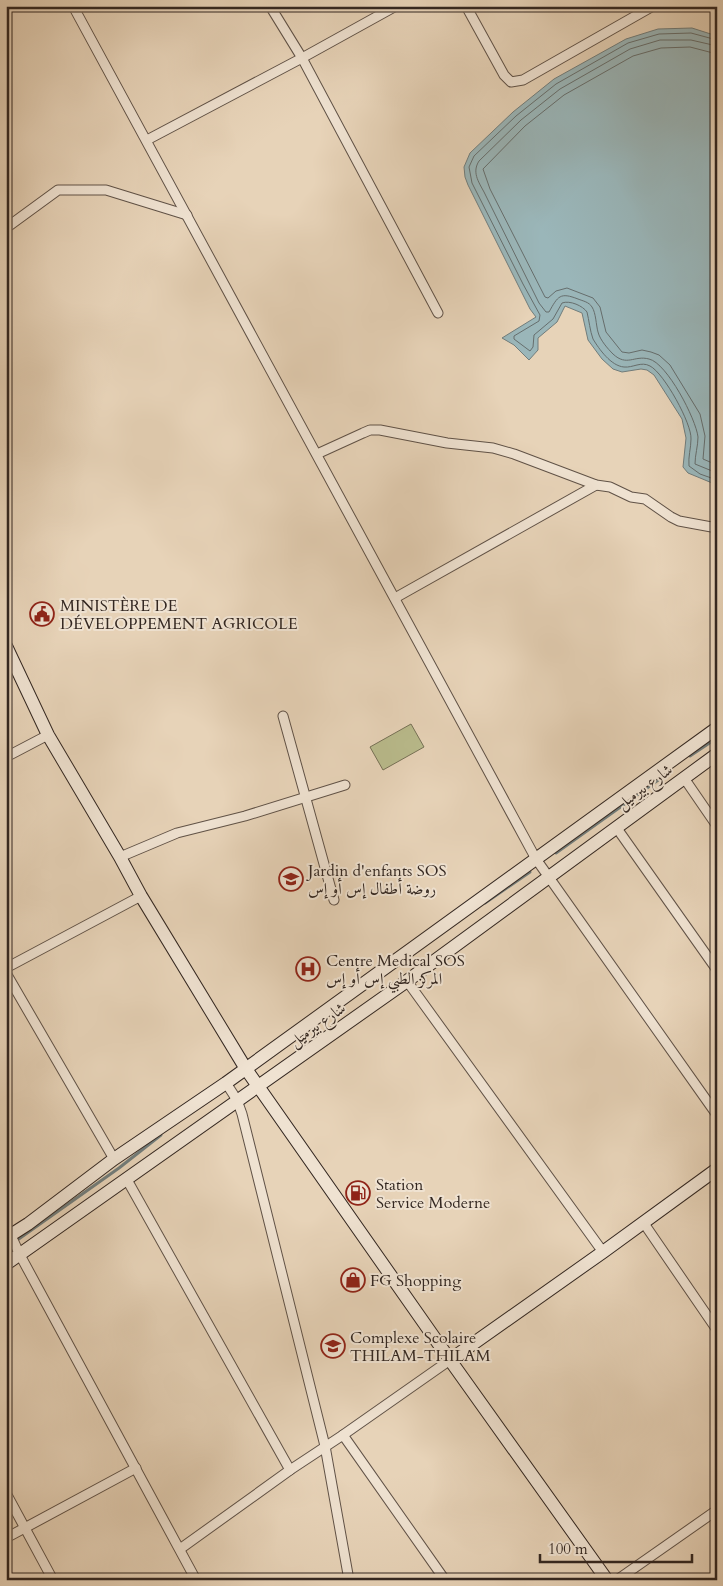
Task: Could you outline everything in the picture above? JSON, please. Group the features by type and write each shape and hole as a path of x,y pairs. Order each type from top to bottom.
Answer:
{"street":[{"path":"73,6 543,868 717,1115"},
{"path":"270,6 302,58 438,313"},
{"path":"147,140 396,6"},
{"path":"466,6 504,75 511,82 523,80 653,6"},
{"path":"6,228 58,190 106,190 187,215"},
{"path":"317,454 370,430 380,430 447,443 492,448 543,464 596,486 610,487 631,497 645,499 679,521 717,528"},
{"path":"395,598 596,486"},
{"path":"6,646 48,735 141,896 246,1069 607,1580"},
{"path":"283,716 334,900"},
{"name":"شارع بيرميل","path":"6,1264 407,981 543,868 717,728"},
{"path":"6,757 48,735"},
{"name":"شارع بيرميل","path":"8,1232 543,868 616,826 717,754"},
{"path":"684,778 717,826"},
{"path":"120,857 177,833 245,816 346,785"},
{"path":"616,826 717,970"},
{"path":"6,968 141,896"},
{"path":"6,973 114,1159"},
{"path":"407,981 603,1252"},
{"path":"226,1083 237,1100 242,1114 264,1198 325,1446 349,1580"},
{"path":"180,1549 603,1252 717,1169"},
{"path":"126,1178 290,1470"},
{"path":"643,1222 717,1330"},
{"path":"8,1232 196,1580"},
{"path":"343,1435 445,1580"},
{"path":"6,1538 136,1468"},
{"path":"6,1494 53,1580"},
{"path":"617,1580 717,1510"}],"green space":[{"path":"411,724 424,747 383,770 370,747"}],"water":[{"path":"692,28 717,36 717,485 688,473 683,467 686,438 682,419 654,375 647,370 641,369 622,372 613,369 602,359 588,340 582,313 565,306 557,322 538,338 538,350 529,360 514,345 502,338 536,317 530,309 468,185 464,167 470,153 513,112 554,79 626,39 658,29"}],"waterway":[{"path":"690,756 717,738"},
{"path":"556,853 668,773"},
{"path":"485,903 530,872"},
{"path":"6,1248 119,1168 161,1135"}],"place":[{"name":"MINISTÈRE DE DÉVELOPPEMENT AGRICOLE","path":"42,614"},
{"name":"Jardin d'enfants SOS روضة أطفال إس أو إس","path":"291,879"},
{"name":"Centre Medical SOS المركز الطبي إس أو إس","path":"308,969"},
{"name":"Station Service Moderne","path":"358,1193"},
{"name":"FG Shopping","path":"353,1280"},
{"name":"Complexe Scolaire THILAM-THILAM","path":"333,1346"}]}
